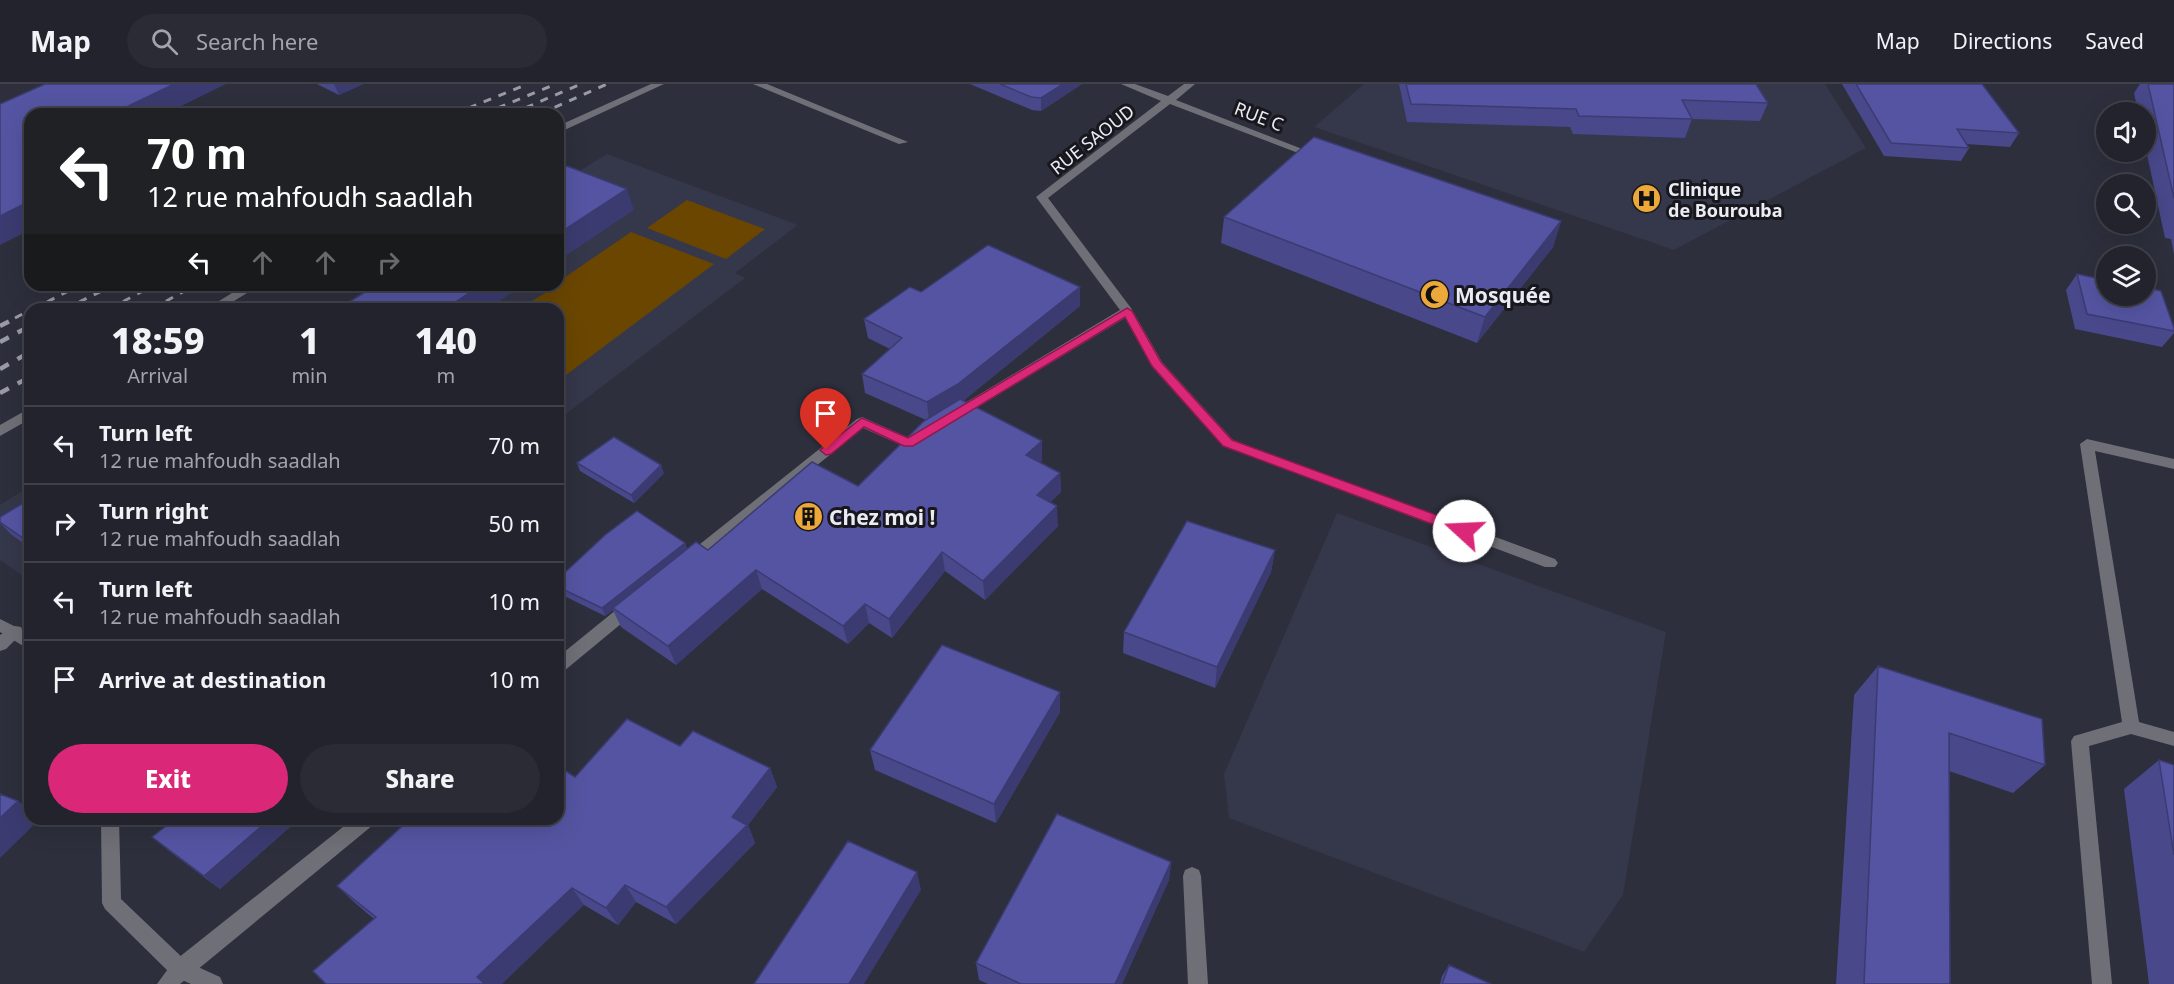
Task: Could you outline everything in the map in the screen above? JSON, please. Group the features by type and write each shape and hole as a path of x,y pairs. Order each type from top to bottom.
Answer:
{"street":[{"path":"564,127 659,84"},
{"path":"758,84 903,142"},
{"name":"RUE C","path":"1126,84 1324,159"},
{"name":"RUE SAOUD","path":"1127,311 1042,197 1190,84"},
{"path":"222,303 244,291"},
{"path":"678,570 862,422 908,443 1127,311 1156,364 1227,443 1550,562"},
{"path":"0,431 24,417"},
{"path":"2131,727 2087,444 2174,464"},
{"path":"564,661 641,599"},
{"path":"0,644 8,629 24,639"},
{"path":"2102,984 2080,741 2131,727 2174,739"},
{"path":"110,825 112,903 174,976 213,984"},
{"path":"174,976 360,825"},
{"path":"1192,876 1198,984"}],"shaded area":[{"name":"Clinique de Bourouba","path":"1364,84 1825,84 1866,148 1674,250 1314,127"},
{"path":"607,154 798,225 735,273 745,278 564,415 564,303 363,303 382,291 564,291 564,180"},
{"path":"687,200 765,229 726,259 647,228"},
{"path":"631,232 714,264 564,376 564,303 529,303 548,291 564,291 564,278"},
{"path":"24,490 24,577 0,560 0,505"},
{"path":"1337,513 1666,632 1623,895 1584,952 1229,818 1224,774"}],"building":[{"path":"45,84 174,84 124,108 24,108 24,204 0,216 0,104"},
{"path":"1000,84 1063,84 1041,98 1031,97"},
{"path":"1406,84 1756,84 1768,103 1682,100 1692,119 1579,116 1576,109 1411,104"},
{"path":"1856,84 1982,84 2019,133 1957,129 1969,148 1891,143"},
{"path":"2148,84 2174,84 2174,198 2156,119 2156,102 2152,102"},
{"name":"Mosquée","path":"1314,137 1561,221 1485,317 1224,217"},
{"path":"567,166 627,189 564,230 564,168"},
{"path":"988,245 1080,287 958,384 927,402 862,374 902,338 864,319 910,287 921,292"},
{"path":"2077,274 2096,278 2096,306 2156,306 2156,290 2161,291 2174,331 2087,314"},
{"path":"366,291 472,291 454,303 348,303"},
{"path":"960,399 1042,441 1026,455 1060,473 1037,495 1057,506 983,581 942,552 889,619 865,604 843,626 756,570 668,646 613,608 696,542 708,550 812,462 858,486 924,421"},
{"path":"614,437 661,465 631,495 577,463"},
{"path":"24,503 24,539 0,522 0,517"},
{"path":"637,511 685,543 602,608 564,590 564,573 605,535"},
{"path":"1187,521 1275,550 1217,667 1124,632"},
{"path":"942,645 1060,692 994,804 870,750"},
{"path":"1878,666 2042,719 2045,765 1949,733 1950,984 1864,984"},
{"path":"627,719 680,746 693,731 770,768 732,817 747,825 666,907 625,885 606,908 572,888 477,977 485,984 326,984 313,971 376,917 337,886 403,825 564,825 564,770 575,777"},
{"path":"2159,760 2174,765 2174,855"},
{"path":"0,794 18,801 0,818"},
{"path":"1057,814 1171,862 1115,984 1021,984 976,963"},
{"path":"167,825 263,825 204,876 152,837"},
{"path":"848,841 917,872 849,984 754,984"},
{"path":"1449,965 1491,984 1442,984"}],"railway":[{"path":"469,108 528,84"},
{"path":"498,108 556,84"},
{"path":"525,108 581,84"},
{"path":"553,108 607,84"},
{"path":"45,303 68,291"},
{"path":"77,303 102,291"},
{"path":"120,303 143,291"},
{"path":"163,303 184,291"},
{"path":"15,318 24,313"},
{"path":"0,326 18,317"},
{"path":"0,342 24,329"},
{"path":"0,369 24,355"},
{"path":"0,393 24,380"}],"place":[{"name":"Clinique de Bourouba","path":"1647,199"},
{"name":"Mosquée","path":"1434,295"},
{"name":"Chez moi !","path":"808,517"}],"route":[{"path":"826,450 862,422 908,443 1127,311 1156,364 1227,443 1464,531"}]}
